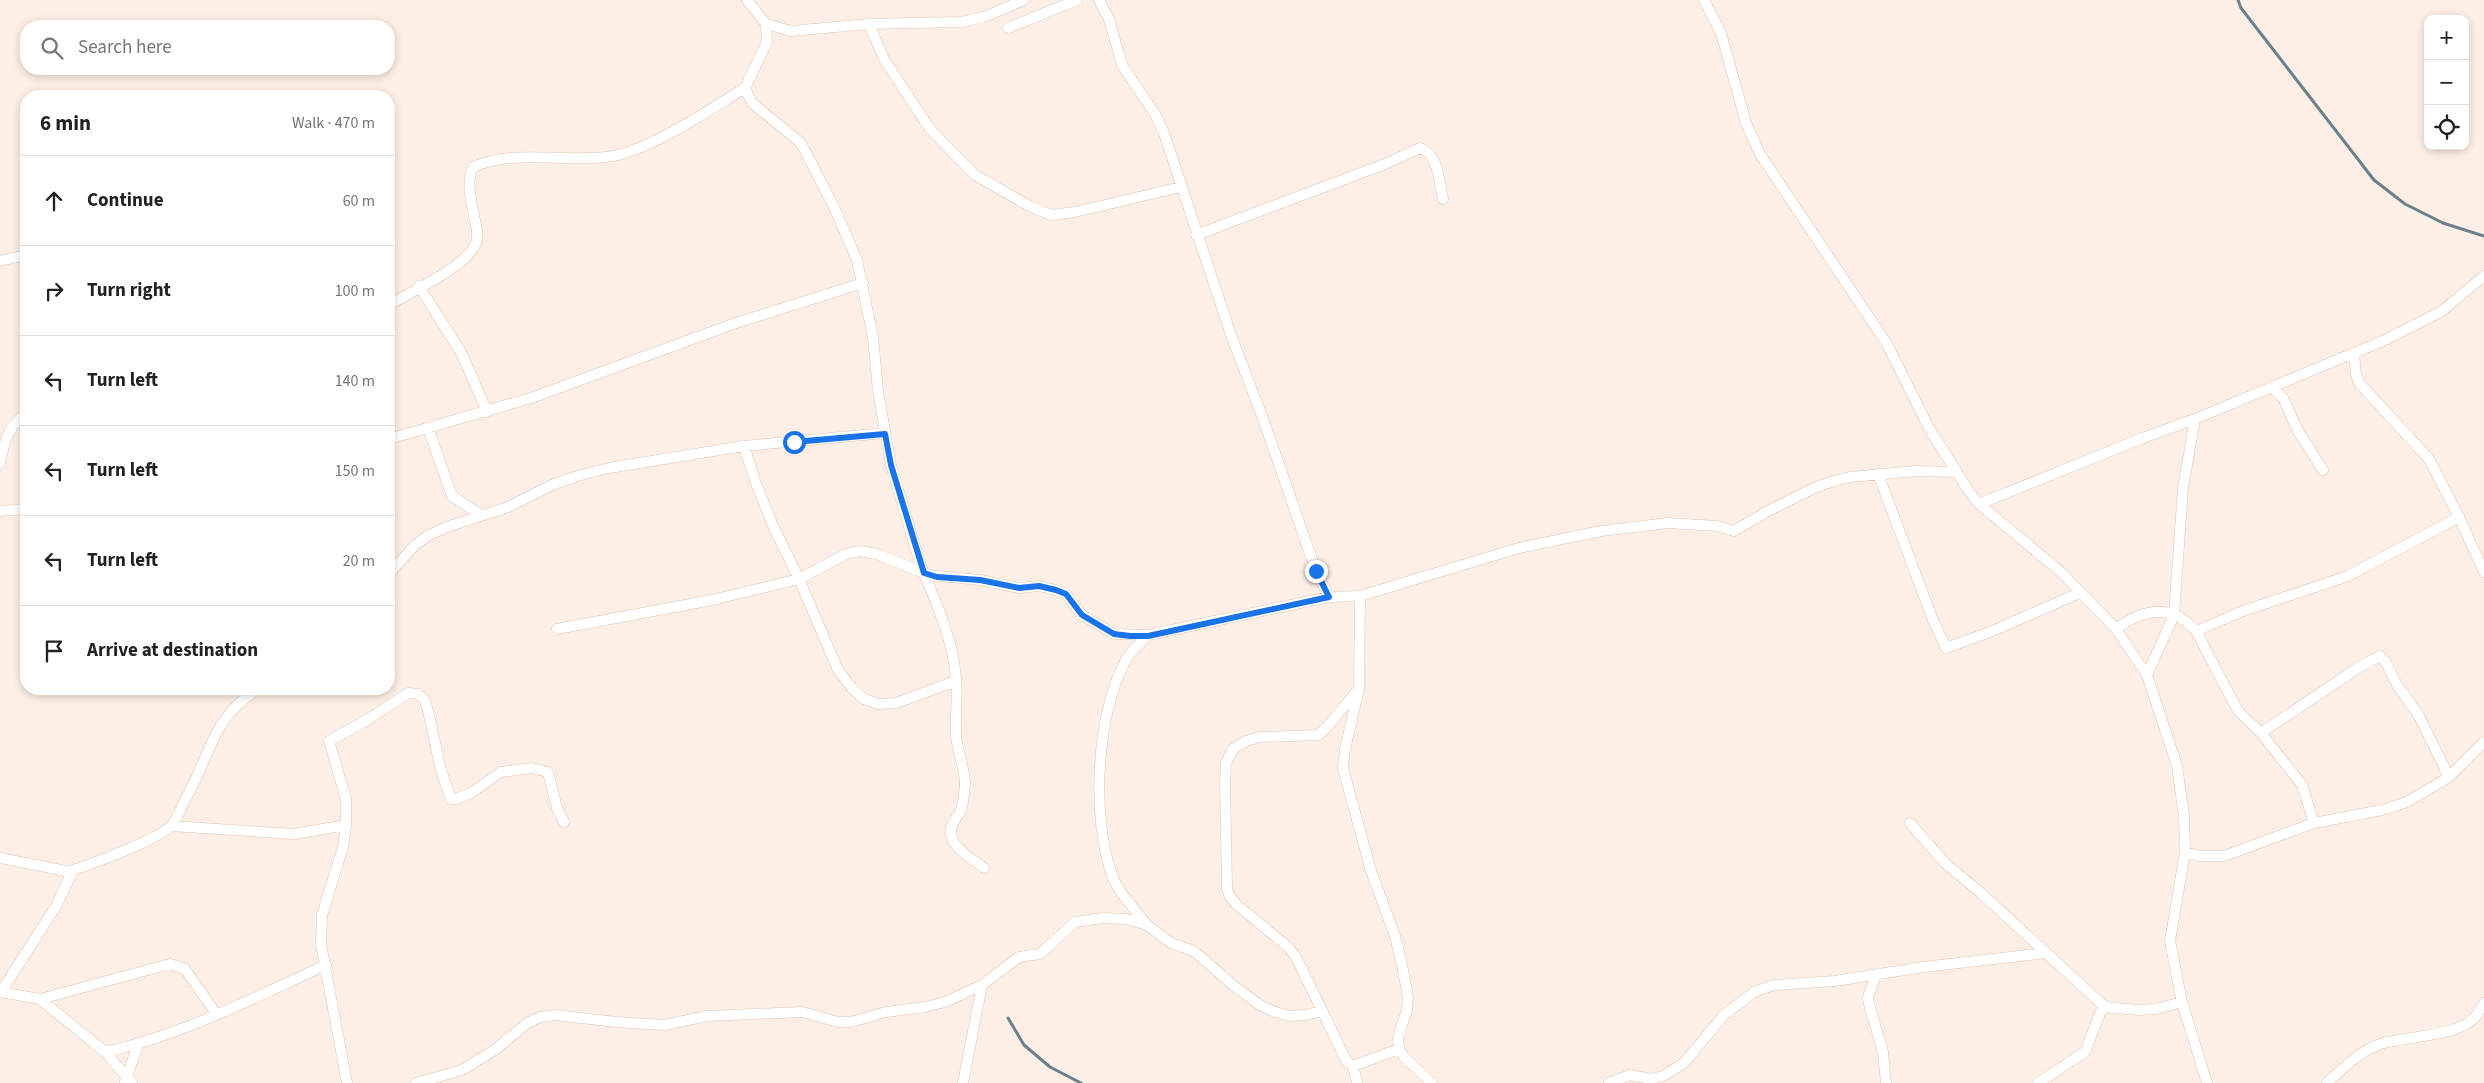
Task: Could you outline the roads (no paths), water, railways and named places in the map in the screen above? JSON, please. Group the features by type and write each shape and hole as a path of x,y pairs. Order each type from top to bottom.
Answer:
{"street":[{"path":"395,301 419,286 452,270 476,245 478,234 470,196 469,176 473,167 504,159 612,156 638,150 745,88 767,42 766,24 748,0"},
{"path":"766,24 791,31 869,24 961,22 984,17 1024,0"},
{"path":"1008,28 1077,0"},
{"path":"1099,0 1109,19 1122,65 1155,114 1164,133 1196,234 1316,571 1329,597"},
{"path":"1704,0 1721,33 1746,123 1760,154 1887,344 1929,428 1955,472 1979,504 2061,572 2079,594 2116,629 2147,675 2177,766 2184,816 2185,852 2170,941 2182,1002 2208,1083"},
{"path":"869,24 884,60 930,129 975,175 1031,207 1051,215 1075,212 1181,187"},
{"path":"745,88 752,103 801,144 857,260 873,337 885,434 891,465 924,573 938,605 950,643 956,681 956,735 959,758 965,779 961,810 951,826 951,834 956,846 984,868"},
{"path":"1196,234 1385,164 1420,148 1426,150 1435,163 1443,199"},
{"path":"0,261 20,256"},
{"path":"1979,504 2140,439 2194,420 2354,353 2442,311 2484,276"},
{"path":"395,437 487,412 595,377 736,323 863,283"},
{"path":"419,286 462,354 487,412"},
{"path":"2354,353 2357,379 2430,459 2484,572"},
{"path":"2272,387 2284,398 2298,432 2323,470"},
{"path":"0,464 8,432 20,418"},
{"path":"2147,675 2174,615 2183,488 2194,420"},
{"path":"428,428 452,496 481,515"},
{"path":"395,567 415,545 447,527 508,507 554,484 581,475 609,468 744,446 885,434"},
{"path":"744,446 755,481 774,528 800,579 838,670 852,688 864,699 878,704 896,703 956,681"},
{"path":"557,629 712,600 800,579 846,554 860,552 877,554 937,577 980,580 1019,588 1039,586 1056,590 1066,594 1082,615 1114,634 1148,636 1329,597 1360,596 1510,550 1601,531 1668,523 1717,526 1734,531 1816,487 1850,477 1916,471 1955,472"},
{"path":"1878,474 1927,606 1946,648 1995,630 2079,594"},
{"path":"0,511 20,509"},
{"path":"2196,631 2243,612 2348,576 2459,517"},
{"path":"1360,596 1359,690 1345,749 1344,768 1371,871 1395,936 1404,973 1408,997 1407,1010 1398,1038 1399,1049 1404,1057 1432,1083"},
{"path":"2116,629 2131,618 2159,611 2186,621 2196,631 2238,711 2261,733 2302,785 2314,823"},
{"path":"1148,636 1130,653 1114,686 1103,734 1100,823 1112,876 1147,925 1171,943 1194,951 1214,970 1260,1005 1290,1016 1306,1015 1321,1011"},
{"path":"2261,733 2359,667 2380,656 2385,661 2396,685 2418,714 2449,777"},
{"path":"1356,1083 1353,1066 1347,1062 1296,957 1288,947 1236,904 1229,895 1227,889 1225,784 1226,763 1233,749 1260,737 1318,735 1324,731 1341,707 1359,690"},
{"path":"347,1083 321,944 322,915 343,847 346,826 346,799 329,741 367,720 408,693 418,694 425,700 443,780 450,799 456,799 471,793 501,772 541,769 548,772 557,808 564,822"},
{"path":"0,858 66,871 73,870 148,840 171,826 188,796 221,724 231,708 249,695"},
{"path":"2185,852 2213,858 2224,856 2314,823 2382,810 2408,802 2449,777 2484,742"},
{"path":"1910,823 1945,863 1981,893 2105,1007 2147,1010 2182,1002"},
{"path":"171,826 294,834 346,826"},
{"path":"73,870 56,906 1,992 40,999 170,964 185,969 217,1015"},
{"path":"416,1083 462,1070 496,1049 526,1024 555,1015 664,1025 707,1016 802,1012 838,1022 851,1022 886,1012 946,1002 982,985 1019,957 1040,954 1075,922 1111,918 1127,919 1147,925"},
{"path":"1609,1083 1630,1076 1650,1081 1684,1064 1723,1016 1754,992 1774,985 1876,975 1923,967 2046,953"},
{"path":"105,1052 138,1045 217,1015 326,965"},
{"path":"1876,975 1868,997 1883,1052 1883,1082"},
{"path":"963,1083 982,985"},
{"path":"40,999 105,1052 128,1081"},
{"path":"2327,1083 2367,1050 2381,1044 2428,1036 2454,1028 2476,1017 2484,1003"},
{"path":"2038,1083 2085,1052 2101,1012 2105,1007"},
{"path":"128,1081 138,1045"},
{"path":"1353,1066 1399,1049"}],"waterway":[{"path":"2238,0 2241,8 2374,180 2405,204 2443,223 2484,236"},
{"path":"1008,1018 1024,1045 1050,1067 1081,1083"}]}
